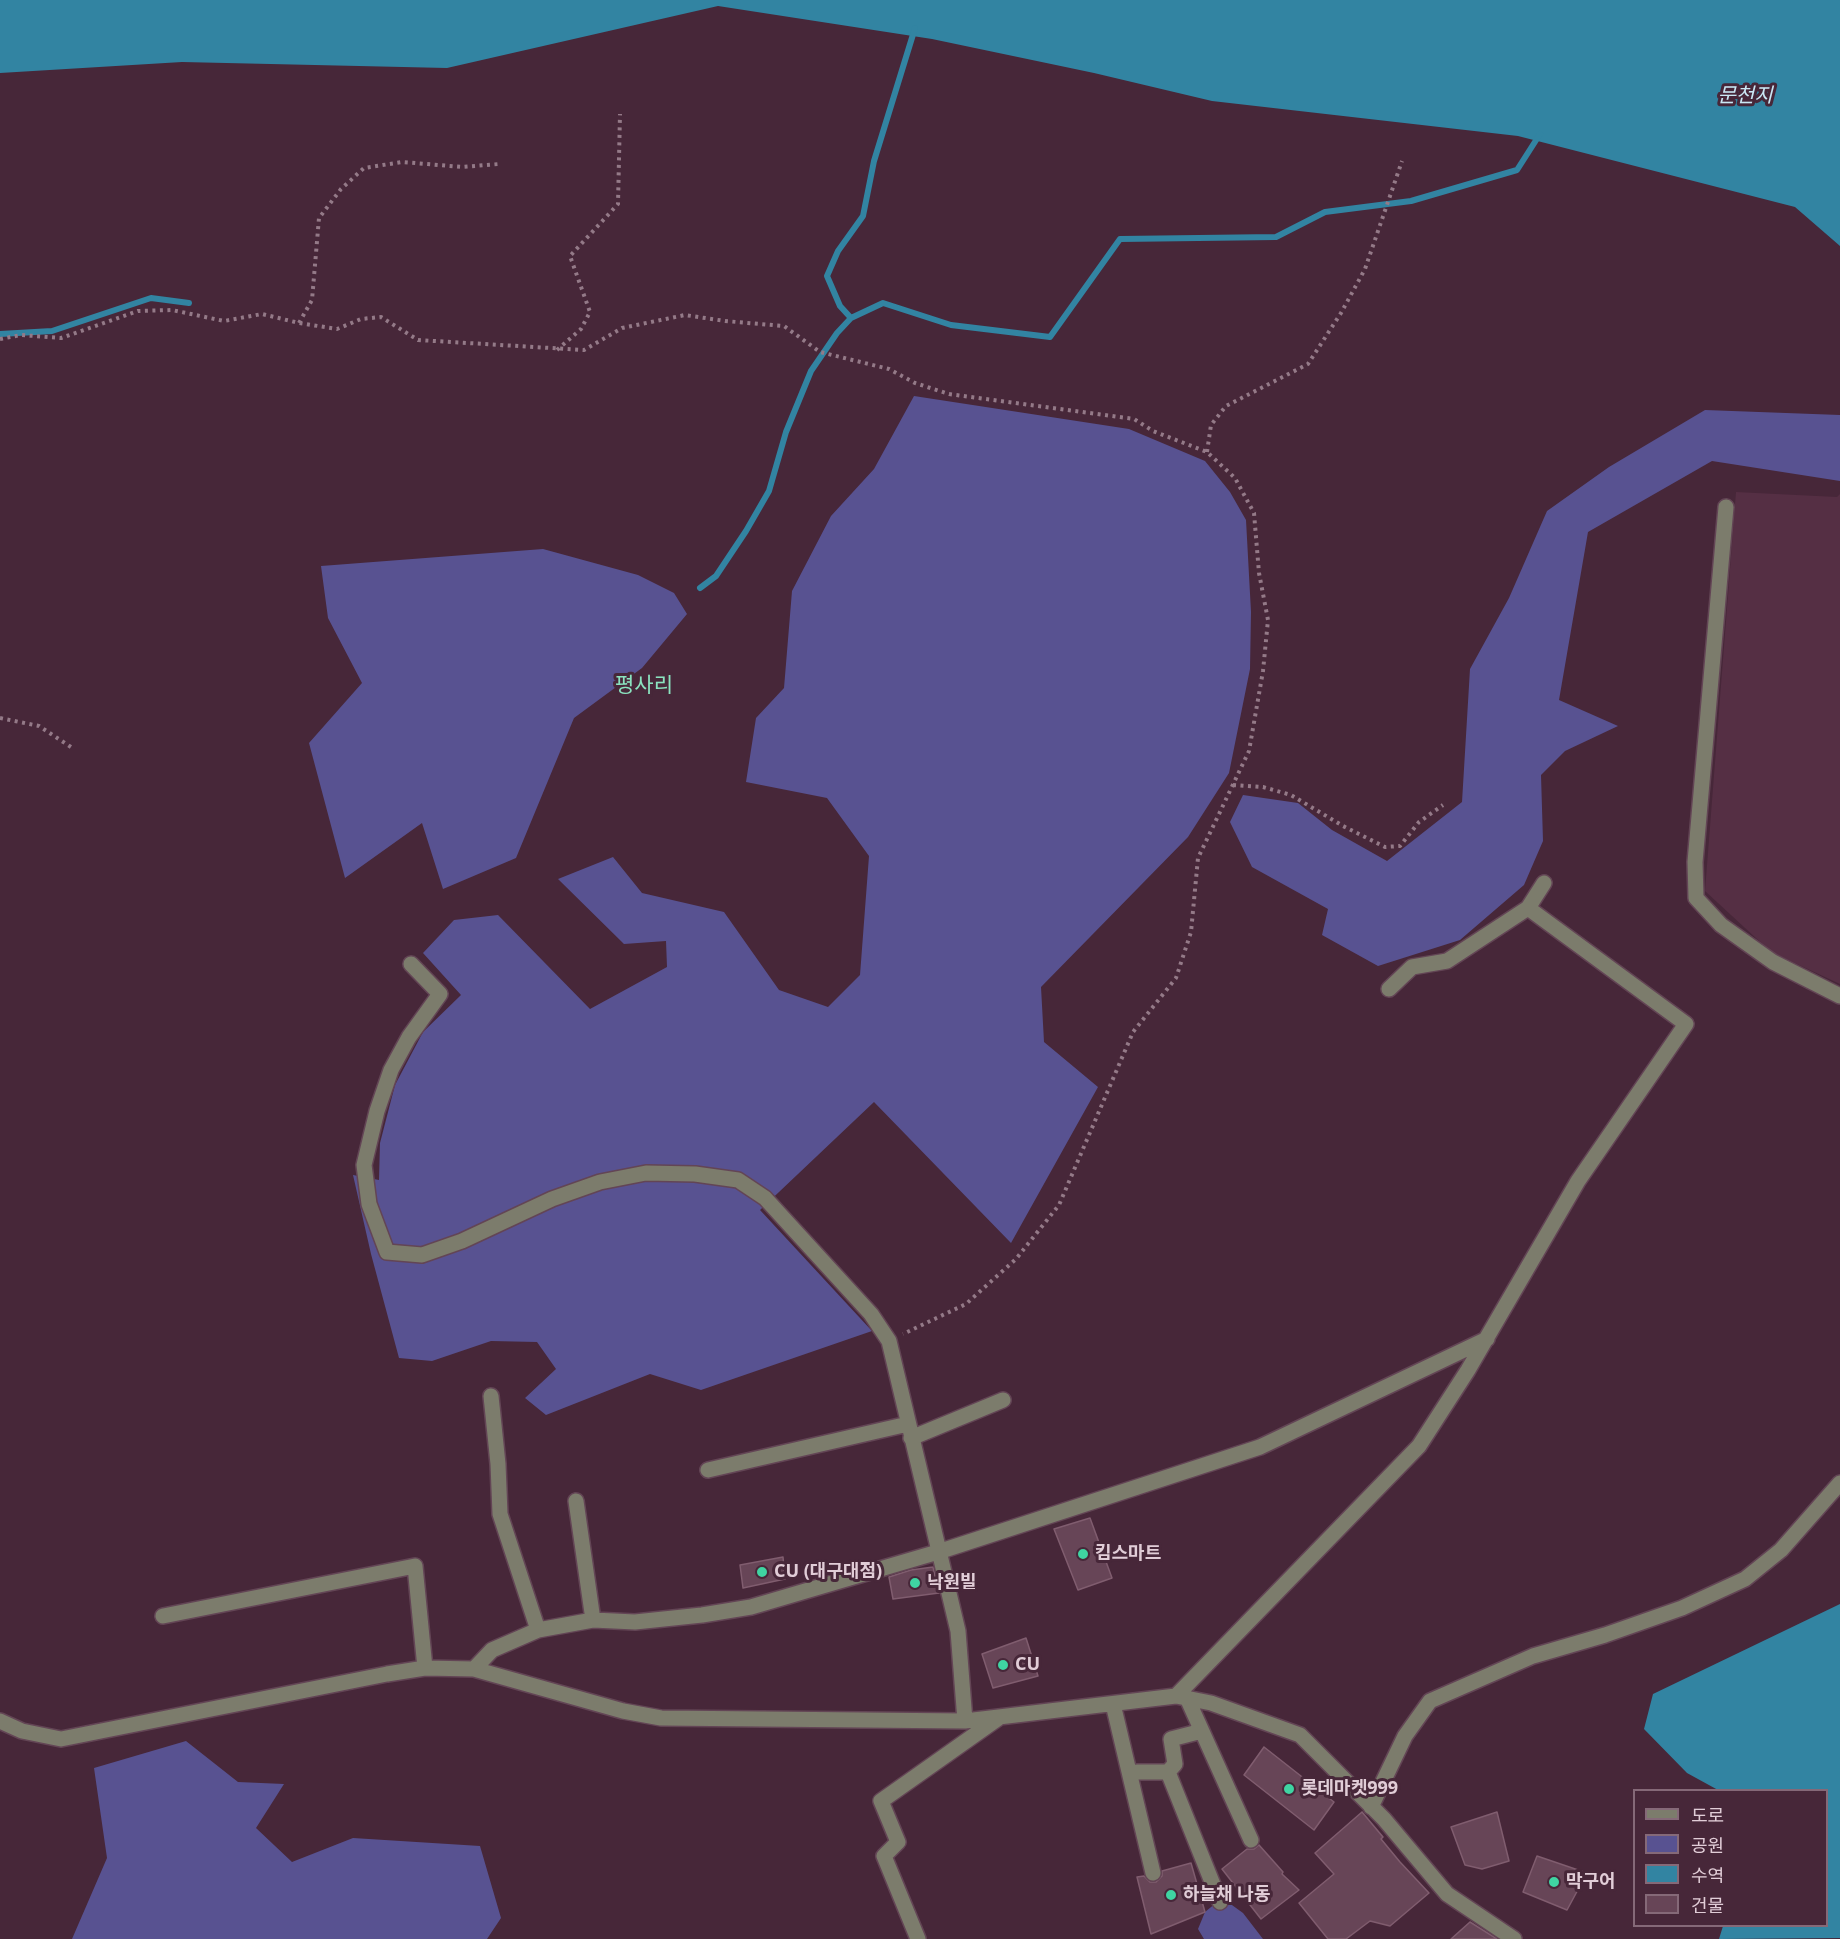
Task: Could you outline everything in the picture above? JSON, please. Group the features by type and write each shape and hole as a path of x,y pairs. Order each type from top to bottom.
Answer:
{"street":[{"path":"1726,507 1695,862 1696,898 1721,925 1773,962 1840,996"},
{"path":"1389,989 1412,968 1447,962 1528,908 1544,882"},
{"path":"1182,1697 1419,1446 1487,1339 1578,1181 1686,1024 1528,908"},
{"path":"411,964 440,994 409,1036 391,1070 377,1111 364,1165 369,1204 387,1252 422,1256 462,1241 552,1199 600,1182 646,1173 695,1174 738,1180 765,1198 872,1314 889,1341 958,1631 965,1721"},
{"path":"474,1669 492,1650 537,1630 593,1620 635,1622 702,1616 752,1607 938,1552 1260,1447 1487,1339"},
{"path":"490,1396 498,1464 500,1514 537,1630"},
{"path":"708,1470 910,1431 1003,1400"},
{"path":"1371,1807 1405,1736 1430,1701 1533,1656 1605,1635 1682,1608 1744,1579 1781,1550 1840,1483"},
{"path":"576,1501 593,1620"},
{"path":"163,1616 415,1566 425,1668"},
{"path":"0,1721 22,1731 61,1739 425,1668 474,1669 623,1711 661,1718 965,1721 1182,1697 1211,1703 1300,1735 1371,1807 1448,1894 1514,1939"},
{"path":"1182,1697 1202,1731 1251,1840"},
{"path":"1117,1703 1137,1772 1156,1870 1117,1703"},
{"path":"918,1939 884,1856 898,1842 881,1801 1001,1716"},
{"path":"1137,1772 1168,1772 1175,1764 1171,1739 1202,1731"},
{"path":"1168,1772 1220,1902"}],"path":[{"path":"557,350 581,329 590,312 570,256 618,204 620,114"},
{"path":"1207,452 1211,425 1226,406 1308,364 1341,313 1365,269 1402,161"},
{"path":"299,323 312,300 319,218 341,189 364,168 402,162 462,166 499,164"},
{"path":"0,339 21,335 61,338 138,310 172,310 224,321 262,314 337,330 361,319 381,316 418,340 557,350 584,350 622,328 685,315 784,326 820,352 889,369 915,383 941,391 1134,419 1153,431 1207,452 1235,478 1254,513 1259,573 1268,620 1263,671 1249,751 1198,858 1191,932 1176,978 1133,1032 1059,1205 1016,1259 966,1304 889,1341"},
{"path":"0,717 39,726 74,749"},
{"path":"1233,785 1263,787 1291,795 1343,826 1385,847 1400,846 1419,822 1443,805"}],"shaded area":[{"path":"1736,492 1837,497 1840,494 1840,984 1771,952 1705,891"}],"green space":[{"path":"914,396 1129,429 1205,461 1230,492 1246,520 1251,612 1250,669 1229,773 1188,837 1041,987 1044,1042 1098,1087 1011,1243 874,1102 760,1210 872,1331 701,1390 650,1374 546,1415 525,1398 556,1369 537,1342 491,1341 432,1361 399,1358 371,1254 353,1175 379,1180 380,1143 395,1085 423,1032 461,995 423,953 454,920 498,915 590,1009 667,967 666,941 624,944 558,879 613,857 642,893 724,912 779,990 828,1007 860,975 869,856 827,798 746,782 756,718 784,688 792,591 831,516 874,469"},
{"path":"1705,410 1840,415 1840,481 1712,461 1588,532 1559,700 1618,726 1565,751 1541,775 1543,841 1524,885 1460,940 1378,966 1322,935 1328,909 1252,867 1230,822 1243,795 1298,803 1332,830 1387,861 1462,802 1470,669 1509,598 1547,511 1609,467"},
{"path":"543,549 638,575 674,593 687,614 642,668 574,718 516,858 443,889 422,823 345,878 309,743 362,683 328,618 321,566"},
{"path":"186,1741 238,1782 284,1784 256,1828 292,1862 353,1838 480,1846 501,1918 487,1939 72,1939 107,1858 94,1768"},
{"path":"1225,1900 1243,1913 1263,1939 1204,1939 1198,1929 1205,1912 1216,1903"}],"water":[{"name":"문천지","path":"0,0 1840,0 1840,246 1795,207 1518,136 1212,101 1094,73 932,39 718,6 447,68 182,62 0,73"},
{"path":"1840,1604 1840,1938 1719,1939 1723,1927 1828,1927 1828,1789 1716,1789 1687,1773 1644,1729 1653,1694"}],"building":[{"name":"킴스마트","path":"1090,1518 1112,1578 1078,1590 1054,1529"},
{"name":"CU (대구대점)","path":"783,1557 785,1579 743,1588 740,1565"},
{"name":"낙원빌","path":"933,1567 939,1593 893,1599 889,1577 911,1570"},
{"path":"1026,1638 1038,1676 993,1688 982,1654"},
{"name":"롯데마켓999","path":"1264,1747 1334,1802 1314,1830 1244,1775"},
{"path":"1362,1812 1400,1862 1429,1893 1390,1926 1370,1921 1346,1939 1328,1939 1299,1903 1334,1874 1315,1853"},
{"path":"1497,1812 1509,1861 1482,1869 1465,1865 1451,1827"},
{"path":"1259,1845 1283,1872 1282,1874 1299,1890 1261,1919 1222,1869 1247,1849 1254,1849"},
{"name":"막구어","path":"1537,1856 1587,1873 1567,1910 1523,1892"},
{"name":"하늘채 나동","path":"1191,1863 1205,1912 1151,1934 1137,1877 1144,1876 1150,1882 1156,1882 1162,1876 1162,1871"},
{"path":"1470,1922 1497,1939 1451,1939"}],"waterway":[{"path":"851,318 840,306 827,276 838,251 863,216 874,161 915,28"},
{"path":"700,588 716,576 769,491 786,432 811,371 837,333 851,318 883,303 951,325 1050,337 1120,239 1276,237 1325,212 1411,201 1517,170 1540,134"},
{"path":"0,334 52,331 151,298 189,303"}],"place":[{"name":"킴스마트","path":"1083,1554"},
{"name":"CU (대구대점)","path":"762,1572"},
{"name":"낙원빌","path":"915,1583"},
{"name":"CU","path":"1003,1665"},
{"name":"롯데마켓999","path":"1289,1789"},
{"name":"막구어","path":"1554,1882"},
{"name":"하늘채 나동","path":"1171,1895"}],"district":[{"name":"평사리","path":"644,686"}]}
